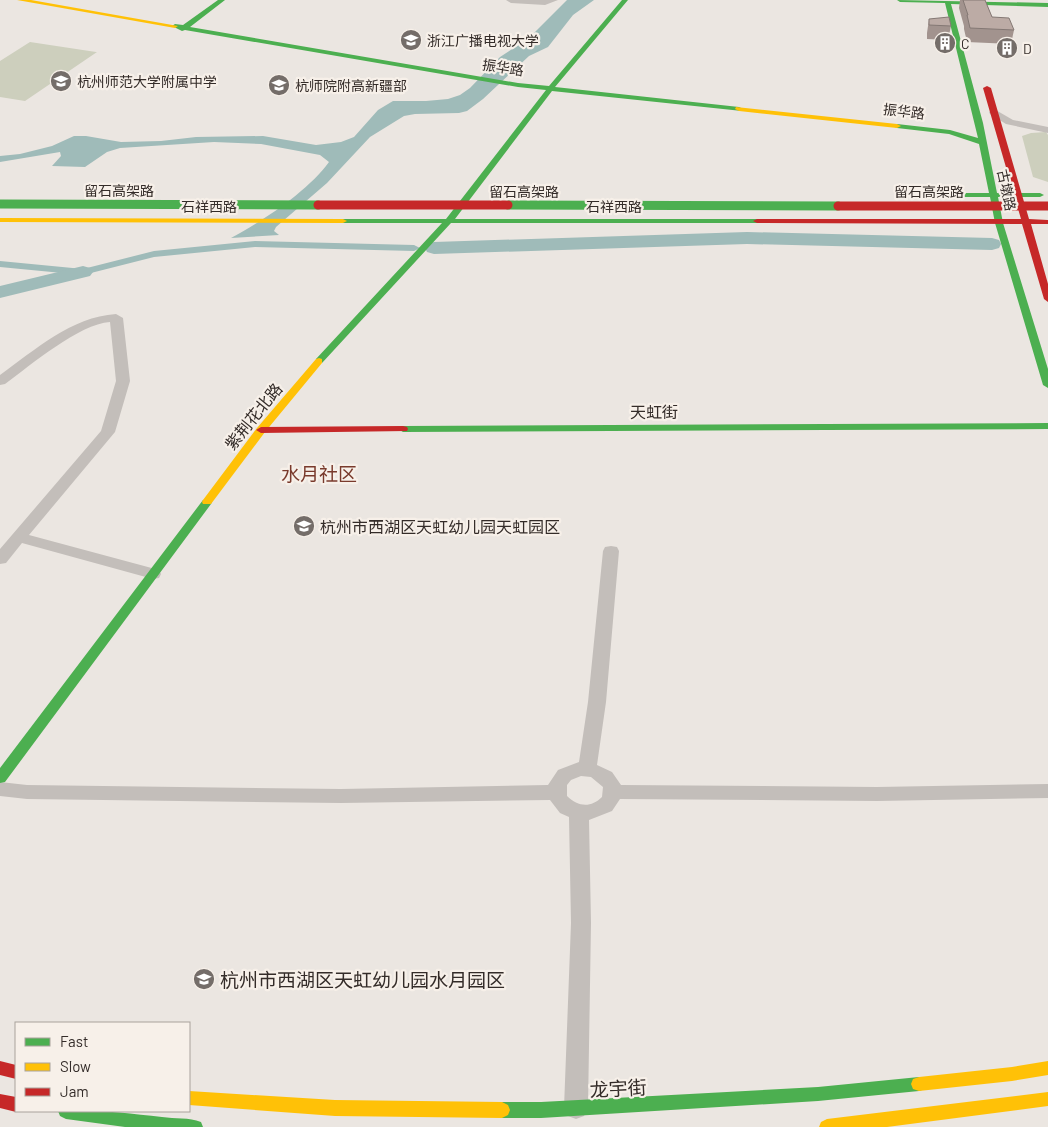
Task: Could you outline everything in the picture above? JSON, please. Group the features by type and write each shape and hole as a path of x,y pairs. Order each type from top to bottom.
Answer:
{"main road":[{"name":"振华路","path":"20,0 553,87 950,132 982,142"},
{"name":"振华路","path":"48,0 185,26"},
{"path":"185,26 222,0"},
{"name":"紫荆花北路","path":"0,778 261,430 324,355 448,222 553,87 624,0"},
{"path":"900,0 947,1 963,5 1048,5"},
{"name":"古墩路","path":"947,1 979,123 999,223 1048,385"},
{"name":"古墩路","path":"984,77 1048,299"},
{"name":"振华路","path":"553,87 952,125 979,123"},
{"name":"石祥西路","path":"0,196 465,199 1048,196"},
{"name":"留石高架路","path":"0,204 1048,206"},
{"name":"留石高架路","path":"0,214 1048,213"},
{"name":"石祥西路","path":"0,220 1048,222"},
{"name":"天虹街","path":"261,430 1048,426"},
{"path":"0,1068 15,1072"},
{"name":"龙宇街","path":"190,1098 335,1108 532,1110 818,1094 1012,1074 1048,1068"},
{"path":"827,1127 1048,1099"},
{"path":"0,1101 15,1104"},
{"path":"73,1112 164,1125 195,1127"}],"street":[{"path":"512,0 532,2 553,0"},
{"path":"994,112 1010,122 1047,130"},
{"path":"1002,140 1015,135 1047,130"},
{"path":"0,381 49,346 87,323 100,319 116,318 123,381 108,432 0,559"},
{"path":"19,537 153,574"},
{"path":"587,769 598,702 611,551"},
{"path":"579,769 587,769 603,774 608,779 613,792 612,799 599,810 579,813 563,806 556,792 556,785 564,774 579,769"},
{"path":"0,789 27,792 341,796 556,792"},
{"path":"613,792 877,794 1048,791"},
{"path":"576,1108 582,923 579,813"}],"green space":[{"path":"30,42 97,52 25,101 0,97 0,61"},
{"path":"1046,132 1048,135 1048,182 1033,177 1022,136"}],"water":[{"path":"567,0 594,0 573,15 548,47 529,56 483,99 467,111 404,116 370,137 327,183 276,227 274,231 279,235 231,238 271,214 309,184 329,162 320,155 261,144 214,142 120,148 107,152 85,167 52,166 61,156 60,152 0,162 0,156 20,154 52,146 74,136 86,136 121,142 161,141 196,137 263,136 316,145 341,142 354,137 378,110 393,101 426,101 448,99 460,95 470,88 500,57 528,39"}],"building":[{"path":"963,0 985,0 992,17 1009,18 1014,30 970,28"},
{"path":"949,17 951,26 929,25 929,19"}],"waterway":[{"path":"434,248 747,238 992,244"},
{"path":"0,264 83,272 154,254 255,244 414,248"},
{"path":"0,292 83,272"}],"traffic: fast":[{"path":"182,29 222,0"},
{"path":"319,361 448,222 554,84 625,0"},
{"path":"900,0 1048,5"},
{"path":"947,0 979,123 999,223 1048,385"},
{"path":"175,26 518,85 739,109"},
{"path":"897,126 950,132 982,142"},
{"path":"927,195 1040,195"},
{"path":"0,204 318,205"},
{"path":"508,205 838,206"},
{"path":"343,221 757,221"},
{"path":"403,429 1048,426"},
{"path":"0,778 207,502"},
{"path":"502,1110 541,1110 818,1094 919,1084"},
{"path":"73,1112 164,1125 195,1127"}],"traffic: slow":[{"path":"20,0 175,26"},
{"path":"739,109 897,126"},
{"path":"0,220 343,221"},
{"path":"207,502 261,430 319,361"},
{"path":"919,1084 1012,1074 1048,1068"},
{"path":"190,1098 335,1108 502,1110"},
{"path":"827,1127 1048,1099"}],"traffic: jam":[{"path":"987,88 1048,299"},
{"path":"318,205 508,205"},
{"path":"838,206 1048,206"},
{"path":"757,221 1048,222"},
{"path":"261,430 403,429"},
{"path":"0,1068 15,1072"},
{"path":"0,1101 15,1104"}],"place":[{"name":"浙江广播电视大学","path":"411,40"},
{"name":"C","path":"945,43"},
{"name":"D","path":"1007,48"},
{"name":"杭州师范大学附属中学","path":"61,81"},
{"name":"杭师院附高新疆部","path":"279,85"},
{"name":"杭州市西湖区天虹幼儿园天虹园区","path":"304,526"},
{"name":"杭州市西湖区天虹幼儿园水月园区","path":"204,979"}],"district":[{"name":"水月社区","path":"319,473"}]}
